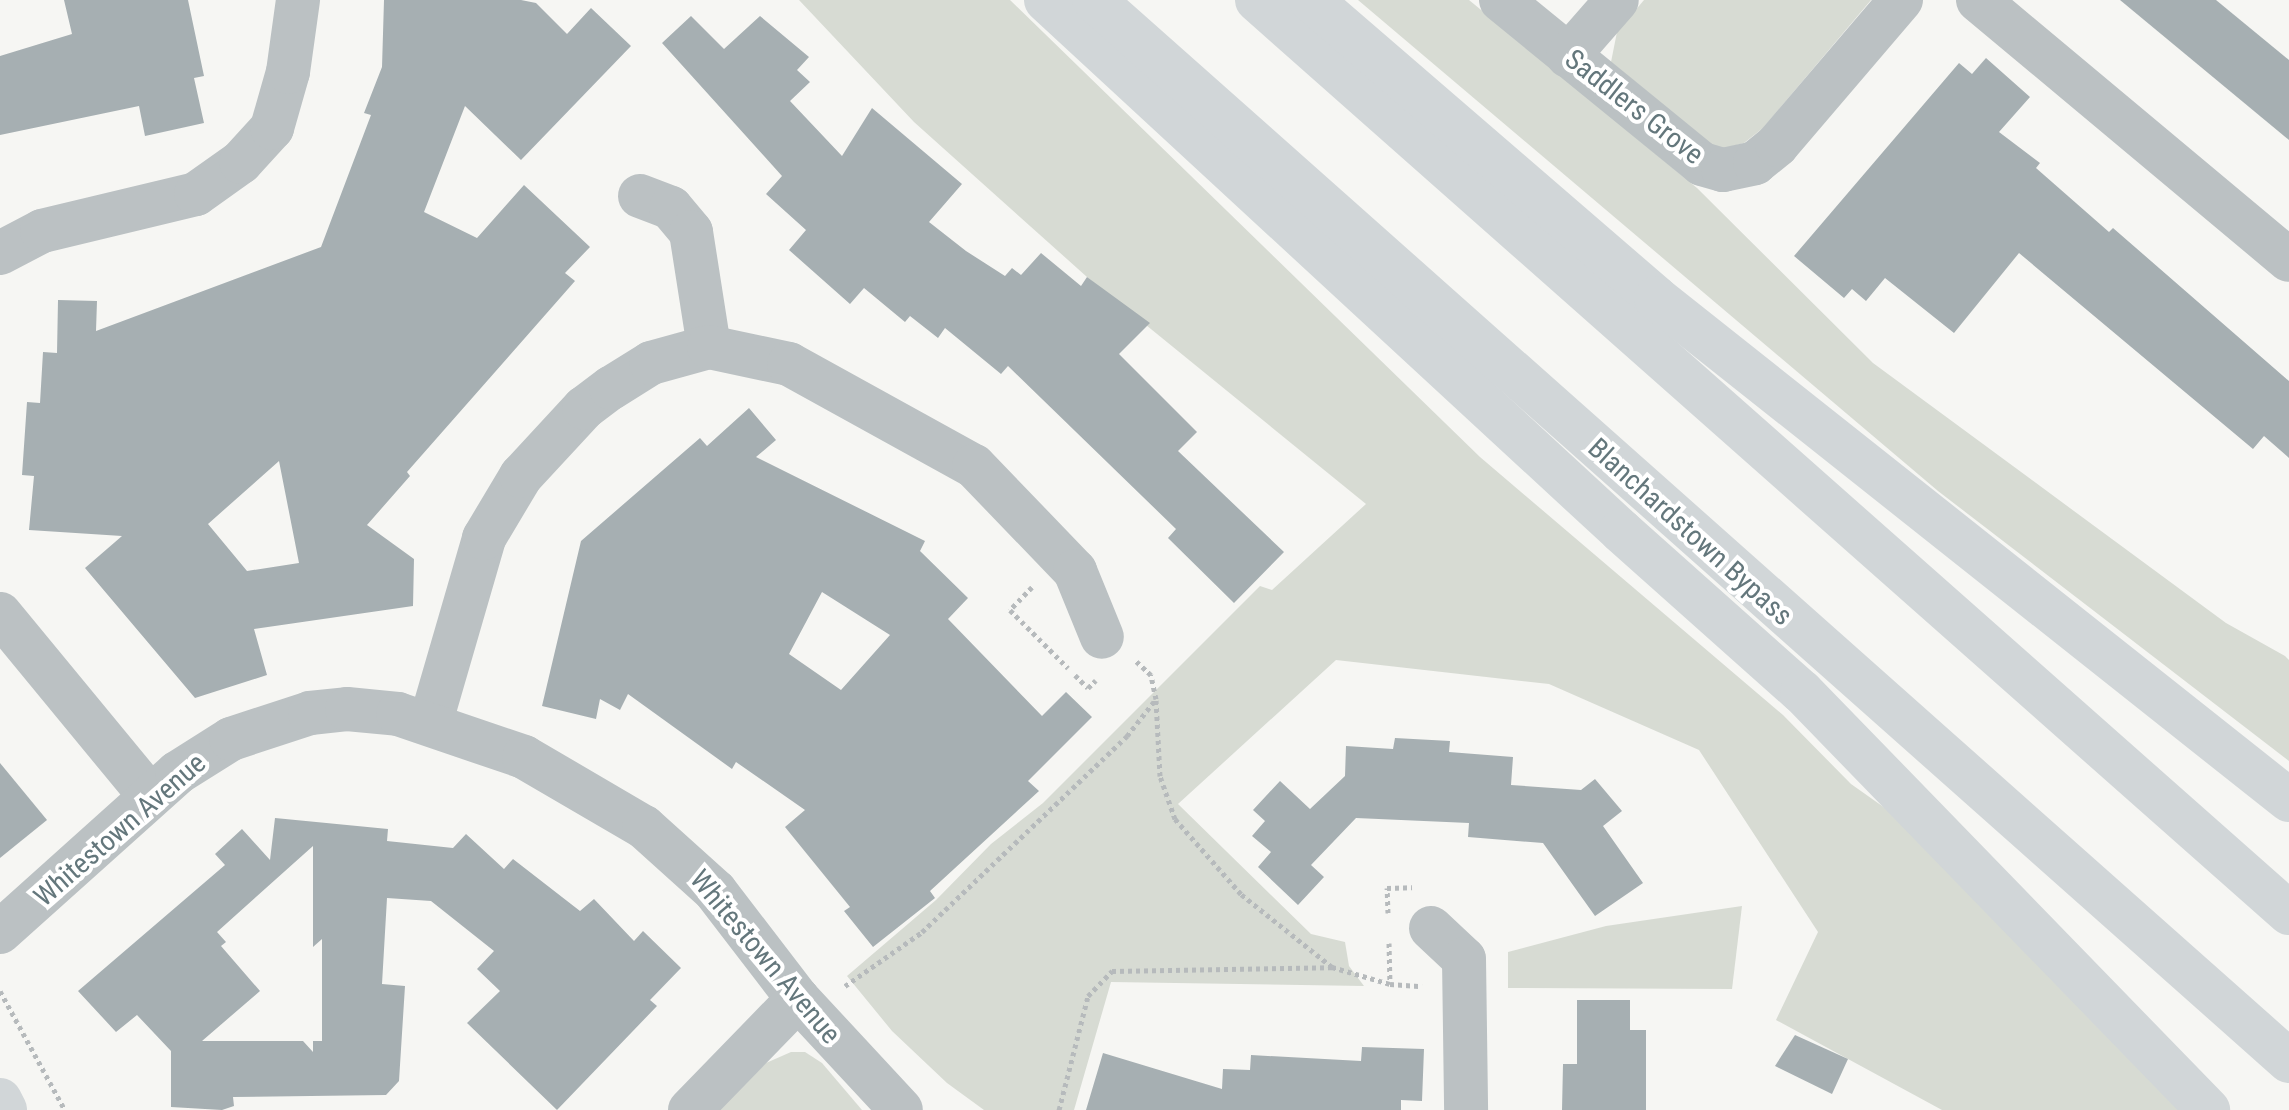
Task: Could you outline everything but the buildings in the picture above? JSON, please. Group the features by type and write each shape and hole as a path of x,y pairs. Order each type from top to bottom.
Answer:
{"main road":[{"path":"1046,0 1621,531 1802,692 2208,1110"},
{"name":"Blanchardstown Bypass","path":"1094,0 2289,1061"},
{"path":"1257,0 2289,913"},
{"path":"1311,0 1656,298 2289,800"},
{"path":"0,1100 5,1110"}],"street":[{"path":"0,253 42,231 196,194 241,162 272,128 288,72 298,0"},
{"name":"Saddlers Grove","path":"1501,0 1702,164 1739,168 1777,145 1901,0"},
{"path":"1568,56 1617,0"},
{"path":"1978,0 2289,260"},
{"path":"640,196 671,208 691,232 709,347"},
{"path":"431,721 484,538 521,476 584,408 611,388 651,363 709,347 789,364 974,466 1075,571 1112,655"},
{"path":"0,614 150,796"},
{"name":"Whitestown Avenue","path":"0,932 150,796 205,753 283,718 347,709 431,721 524,757 644,827 715,891 798,999 901,1110"},
{"path":"1431,928 1464,959 1466,1110"},
{"path":"690,1110 798,999"}],"path":[{"path":"1036,579 1010,610 1088,688 1112,655 1151,675 1156,699 1160,776 1175,819 1241,894 1332,967"},
{"path":"844,986 922,932 974,886 1083,783 1156,699"},
{"path":"1059,1110 1088,996 1112,971 1332,967 1390,984"},
{"path":"0,991 65,1110"}],"shaded area":[{"path":"799,0 1010,0 1480,457 1783,715 1851,784 1943,849 2187,1110 1942,1110 1776,1020 1818,932 1699,750 1549,684 1336,660 1178,804 1311,934 1345,942 1349,966 1364,986 1111,982 1074,1110 984,1110 947,1083 892,1031 847,976 936,900 991,844 1043,803 1260,586 1272,590 1366,504 1087,277 914,122"},
{"path":"1358,0 1469,0 1697,188 1873,363 2226,623 2285,656 2289,660 2289,761 1938,491"},
{"path":"1644,0 1871,0 1763,128 1744,143 1718,150 1611,62 1617,32"},
{"path":"1742,906 1732,989 1508,988 1508,952 1606,926"},
{"path":"791,1052 805,1052 822,1063 862,1110 718,1110 766,1063"}]}
